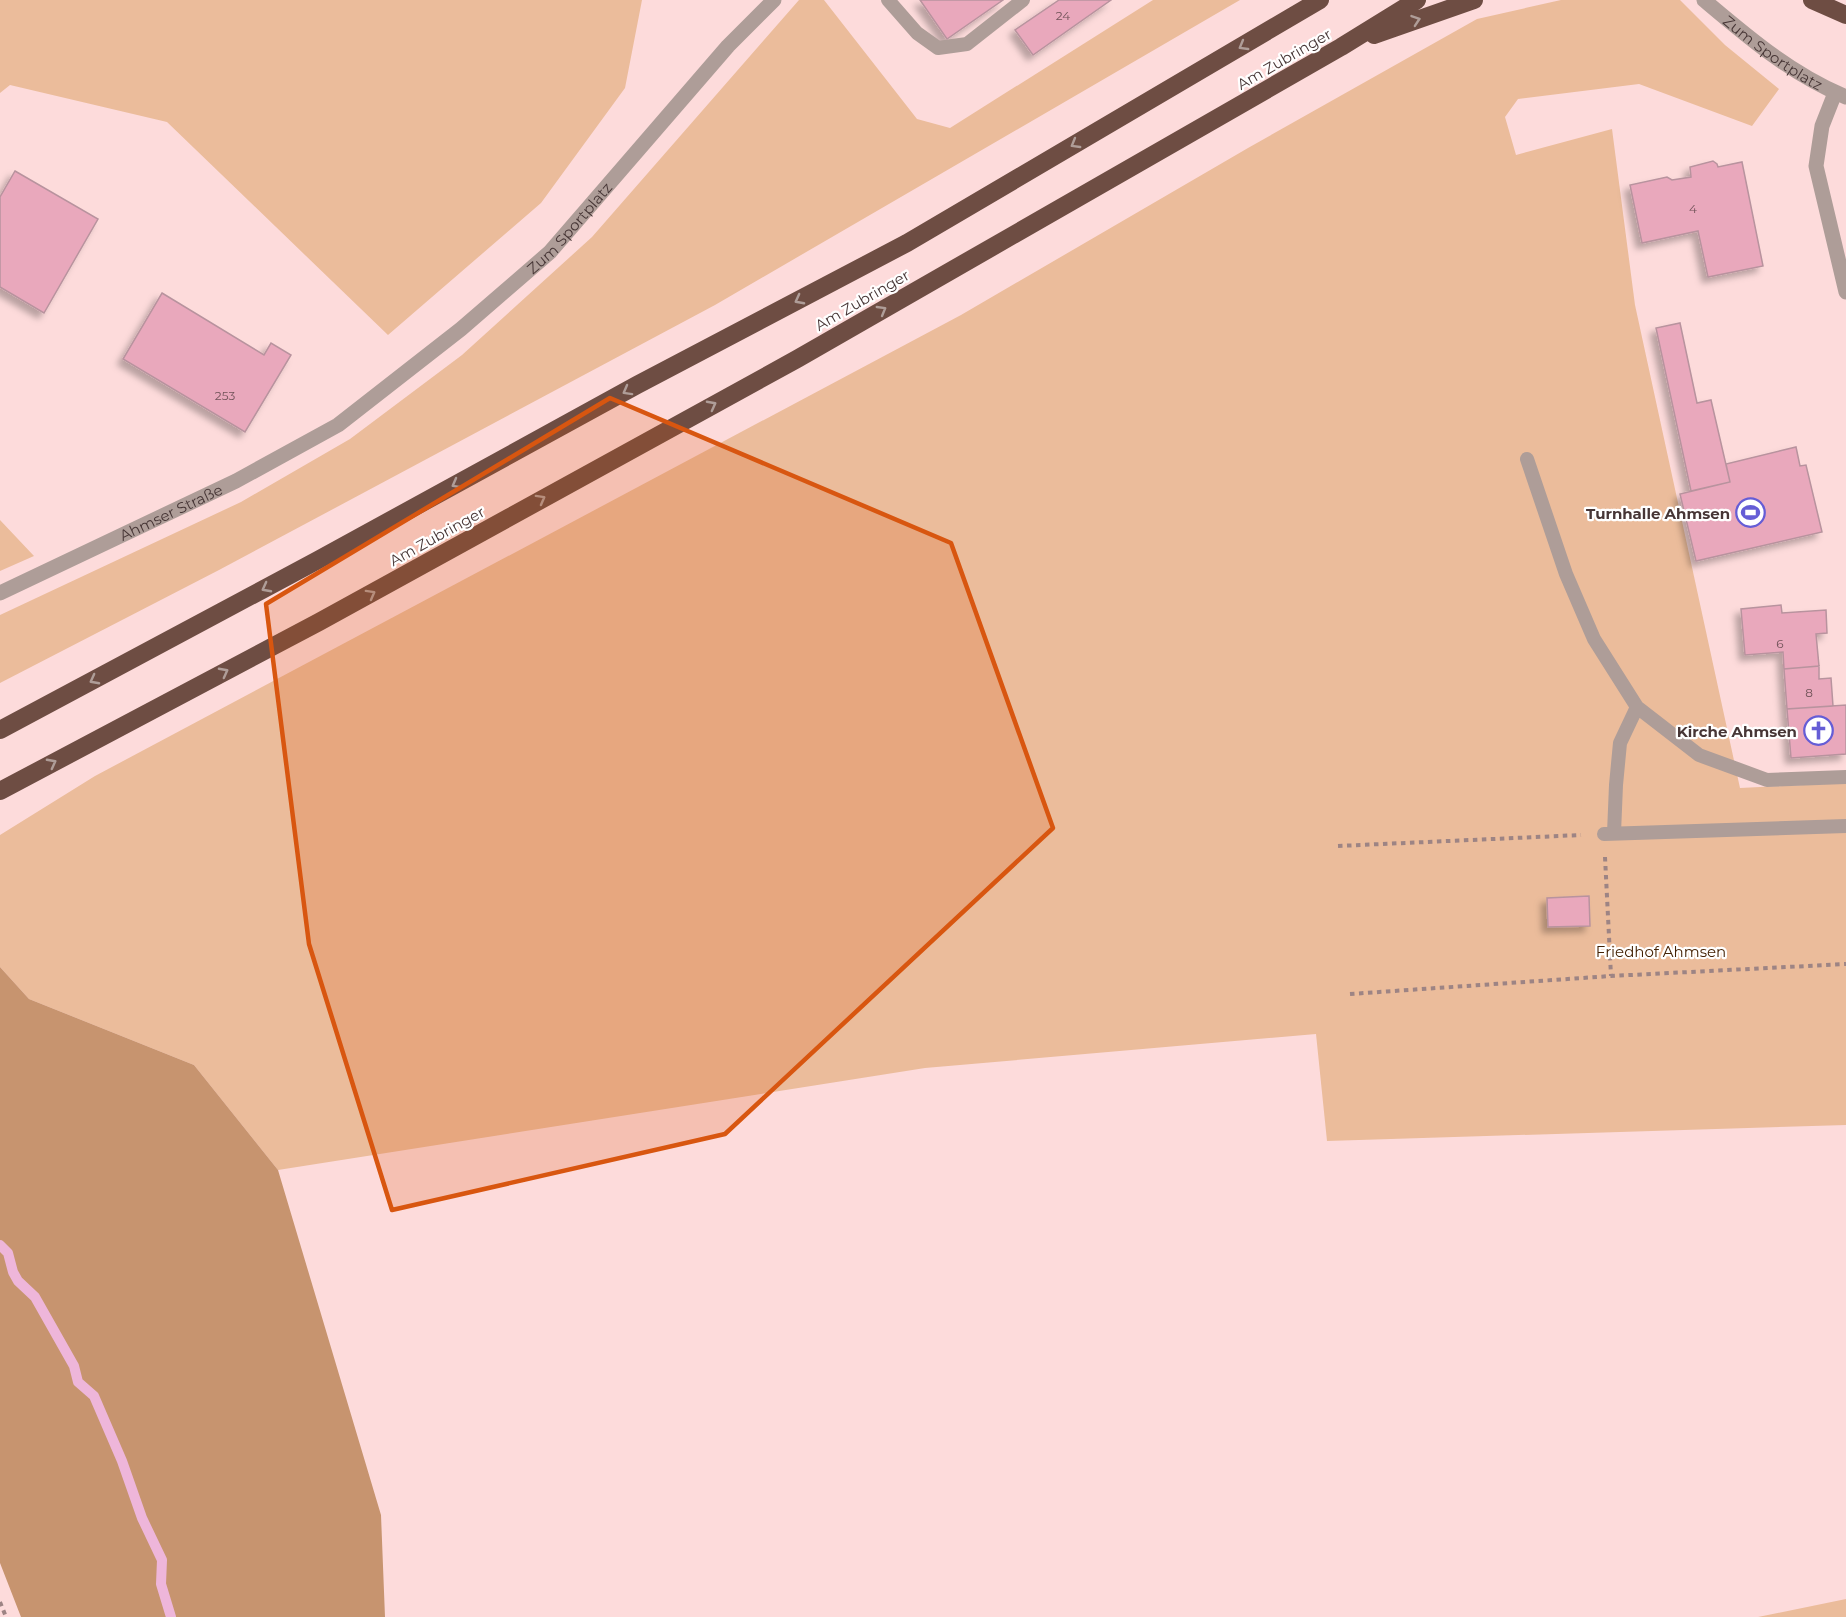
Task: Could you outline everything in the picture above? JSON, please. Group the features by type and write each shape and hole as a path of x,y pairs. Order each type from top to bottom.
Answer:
{"highway":[{"path":"1294,16 1310,0"},
{"name":"Am Zubringer","path":"0,730 318,560 637,385 907,243 1320,0"},
{"name":"Am Zubringer","path":"0,790 320,622 797,359 1417,0"},
{"path":"1341,46 1474,0"},
{"path":"1812,0 1846,15"}],"street":[{"name":"Zum Sportplatz","path":"338,425 461,329 550,252 728,46 774,0"},
{"name":"Zum Sportplatz","path":"1704,0 1785,66 1841,95"},
{"path":"1841,95 1822,126 1816,166 1846,292"},
{"name":"Ahmser Straße","path":"0,593 236,481 338,425"}],"lane":[{"path":"888,0 917,33 938,48 967,44 1023,0"},
{"path":"1527,459 1566,574 1594,639 1638,707 1699,755 1767,780 1846,777"},
{"path":"1638,707 1620,743 1609,833 1846,826"}],"path":[{"path":"1338,846 1609,833 1611,976"},
{"path":"1350,994 1611,976 1846,964"},
{"path":"0,1602 6,1617"}],"highlighted area":[{"path":"610,398 951,543 1053,828 725,1134 392,1210 309,944 266,604"}],"green space":[{"path":"0,0 642,0 625,88 541,203 388,335 167,122 10,85 0,93"},
{"path":"799,0 824,0 917,119 950,128 1153,0 1240,0 715,305 219,570 0,683 0,615 241,502 350,439 462,355 592,237"},
{"name":"Friedhof Ahmsen","path":"1561,0 1680,0 1725,45 1779,89 1752,126 1639,84 1518,99 1505,117 1516,155 1612,129 1635,305 1740,788 1846,783 1846,1125 1327,1141 1316,1034 925,1068 278,1170 194,1065 29,999 0,967 0,835 95,776 961,315 1248,148 1477,19"},
{"path":"0,520 34,556 0,571"},
{"path":"1846,1599 1846,1617 1758,1617"}],"shaded area":[{"path":"0,967 29,999 194,1065 278,1170 381,1515 385,1617 21,1617 0,1563"}],"building":[{"path":"920,0 1003,0 947,39"},
{"path":"1059,0 1111,0 1033,55 1015,30"},
{"path":"1713,161 1718,167 1742,162 1763,266 1708,277 1698,231 1642,243 1630,185 1667,177 1672,180 1691,177 1690,167"},
{"path":"15,171 98,219 44,313 0,287 0,197"},
{"path":"162,293 264,355 271,343 291,355 245,432 123,359"},
{"path":"1680,323 1697,403 1711,400 1730,482 1691,491 1656,328"},
{"name":"Turnhalle Ahmsen","path":"1796,447 1800,466 1806,465 1822,532 1696,561 1680,494 1730,482 1726,464"},
{"path":"1781,605 1782,613 1826,610 1827,633 1816,634 1819,666 1784,669 1783,652 1745,655 1741,609"},
{"path":"1819,666 1819,679 1831,678 1833,706 1787,709 1784,669"},
{"name":"Kirche Ahmsen","path":"1846,705 1846,754 1791,758 1787,709"},
{"path":"1589,896 1590,926 1548,927 1547,898"}],"waterway":[{"path":"0,1245 8,1253 18,1281 35,1297 74,1366 78,1382 94,1396 122,1461 142,1518 162,1560 161,1584 171,1617"}],"place":[{"name":"Turnhalle Ahmsen","path":"1751,513"},
{"name":"Kirche Ahmsen","path":"1818,731"}]}
